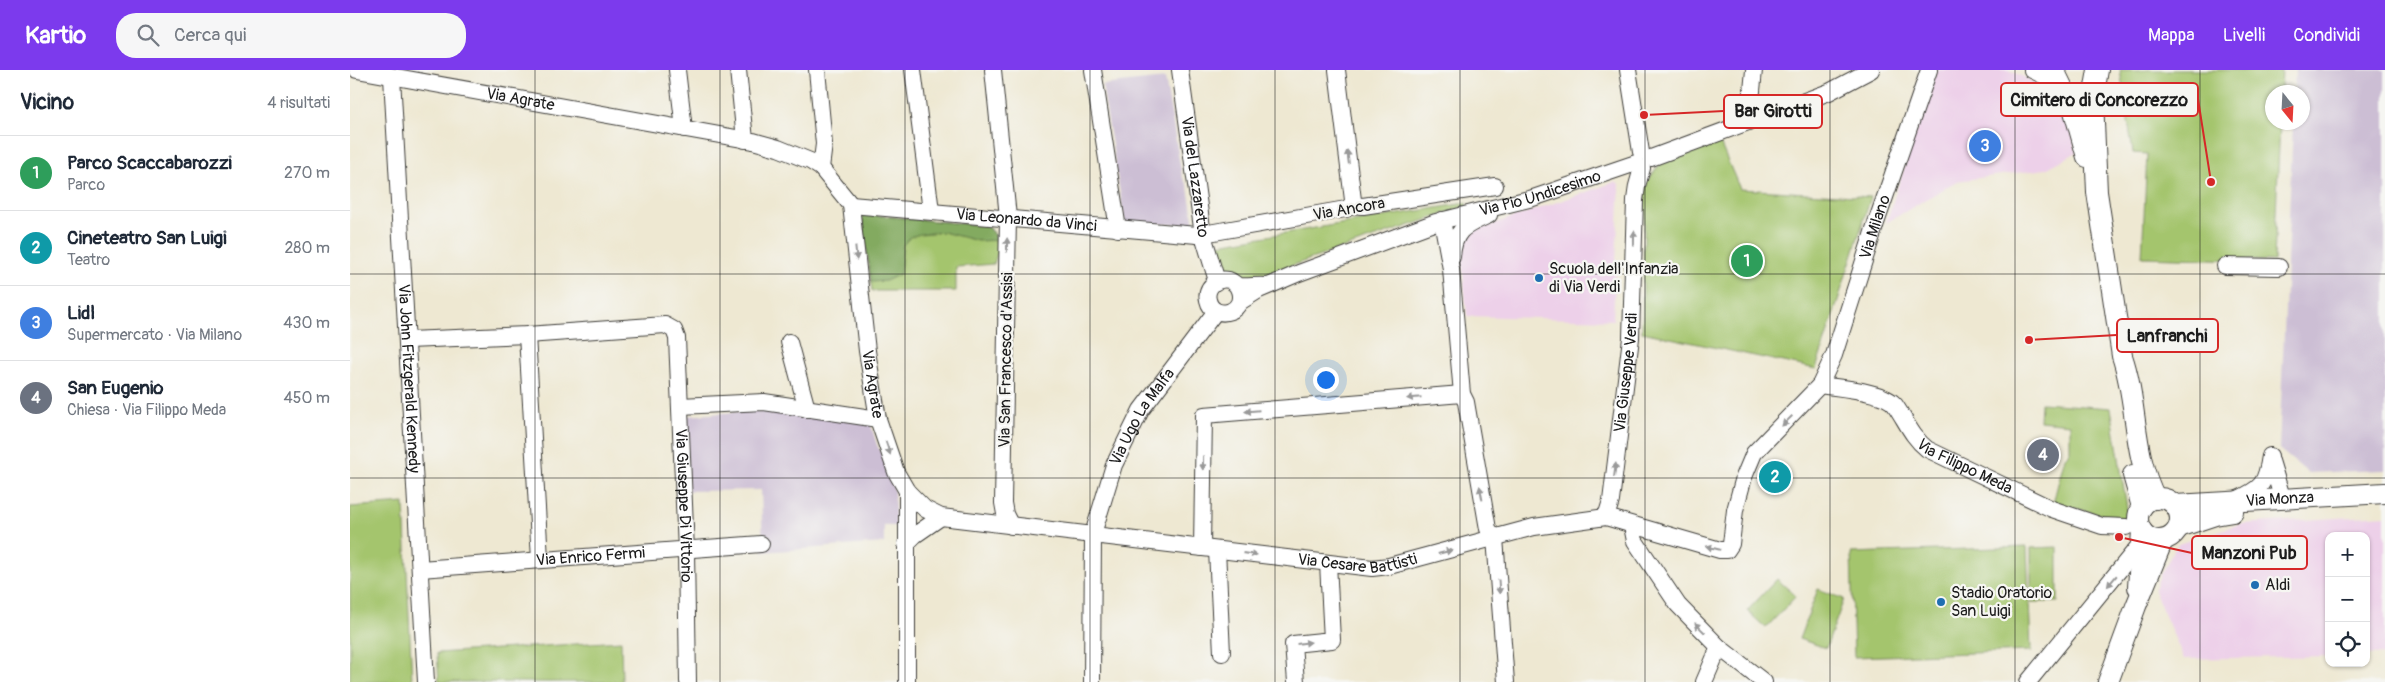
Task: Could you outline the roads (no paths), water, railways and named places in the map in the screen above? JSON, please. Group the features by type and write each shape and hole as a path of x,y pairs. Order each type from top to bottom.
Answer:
{"main road":[{"path":"2058,77 2070,89 2080,89 2090,85 2098,73"},
{"path":"2098,73 2093,99 2097,192 2122,356 2129,377 2140,454 2150,488 2149,503 2138,519 2136,606"},
{"path":"2058,77 2078,122 2097,192"},
{"name":"Via Monza","path":"2175,505 2190,506 2282,497 2385,493"},
{"path":"2137,534 2163,540 2174,534 2179,527 2180,515 2175,505 2168,500 2149,503"},
{"name":"Via Monza","path":"2179,527 2214,515 2277,506 2385,501"},
{"path":"2108,682 2163,540"}],"street":[{"name":"Via Agrate","path":"357,70 746,140 793,153 821,168 851,205 867,352 878,419 896,472 907,491 925,509 941,517 1093,534"},
{"path":"677,70 684,129"},
{"path":"738,70 746,140"},
{"path":"817,70 824,144 821,168"},
{"path":"913,70 931,211"},
{"name":"Via San Francesco d'Assisi","path":"993,70 1008,217 1004,514 1011,526"},
{"path":"1093,70 1118,230"},
{"name":"Via del Lazzaretto","path":"1180,70 1203,234 1217,281"},
{"path":"1337,70 1353,200 1352,205"},
{"path":"1628,70 1643,160"},
{"path":"1749,122 1754,70"},
{"name":"Via Pio Undicesimo","path":"1442,220 1517,202 1643,160 1834,90 1871,70"},
{"name":"Via Milano","path":"1632,526 1720,550 1727,550 1731,544 1735,510 1744,477 1754,453 1792,417 1820,385 1834,355 1876,223 1929,70"},
{"path":"2032,70 2058,77"},
{"name":"Via John Fitzgerald Kennedy","path":"392,77 426,682"},
{"name":"Via Giuseppe Verdi","path":"1606,517 1611,501 1632,338 1635,200 1636,186 1643,160"},
{"name":"Via Ancora","path":"1203,234 1346,209 1352,205 1363,206 1495,186"},
{"path":"1451,269 1453,242 1458,234 1474,223 1517,202"},
{"name":"Via Leonardo da Vinci","path":"851,205 1008,217 1118,230 1203,234"},
{"path":"1238,294 1268,286 1442,220 1451,269 1462,394 1466,402 1488,529 1495,538 1506,682"},
{"path":"2225,266 2279,267"},
{"path":"1228,280 1238,294 1233,310 1222,313 1216,311 1208,304 1207,293 1212,284 1217,281 1228,280"},
{"name":"Via Ugo La Malfa","path":"1092,682 1093,534 1114,465 1141,410 1216,311"},
{"name":"Via Giuseppe Di Vittorio","path":"527,335 665,325 674,330 677,338 686,551 688,682"},
{"path":"408,340 527,335 540,559"},
{"path":"788,342 807,409"},
{"name":"Via Filippo Meda","path":"1820,385 1881,396 1894,403 1916,441 1927,449 2052,509 2102,526 2137,534"},
{"path":"1222,653 1209,549 1204,415 1462,394"},
{"path":"680,406 764,402 878,419"},
{"path":"2234,501 2262,485 2267,473 2270,456 2282,497"},
{"path":"907,491 907,682"},
{"path":"979,522 990,518 1004,503"},
{"path":"906,544 915,535 941,517"},
{"path":"1606,517 1632,526 1635,541 1678,605 1719,647 1764,682"},
{"name":"Via Cesare Battisti","path":"1093,534 1372,568 1390,566 1534,527 1606,517"},
{"path":"2028,682 2137,534"},
{"name":"Via Enrico Fermi","path":"420,569 761,544"},
{"path":"1296,682 1293,644 1332,640 1328,563"},
{"path":"1704,682 1719,647"}],"place":[{"name":"Bar Girotti","path":"1644,115"},
{"name":"Lidl","path":"1985,146"},
{"name":"Cimitero di Concorezzo","path":"2211,182"},
{"name":"Parco Scaccabarozzi","path":"1747,261"},
{"name":"Scuola dell'Infanzia di Via Verdi","path":"1539,278"},
{"name":"Lanfranchi","path":"2029,340"},
{"name":"San Eugenio","path":"2043,455"},
{"name":"Cineteatro San Luigi","path":"1775,477"},
{"name":"Manzoni Pub","path":"2119,537"},
{"name":"Aldi","path":"2255,585"},
{"name":"Stadio Oratorio San Luigi","path":"1941,602"}]}
